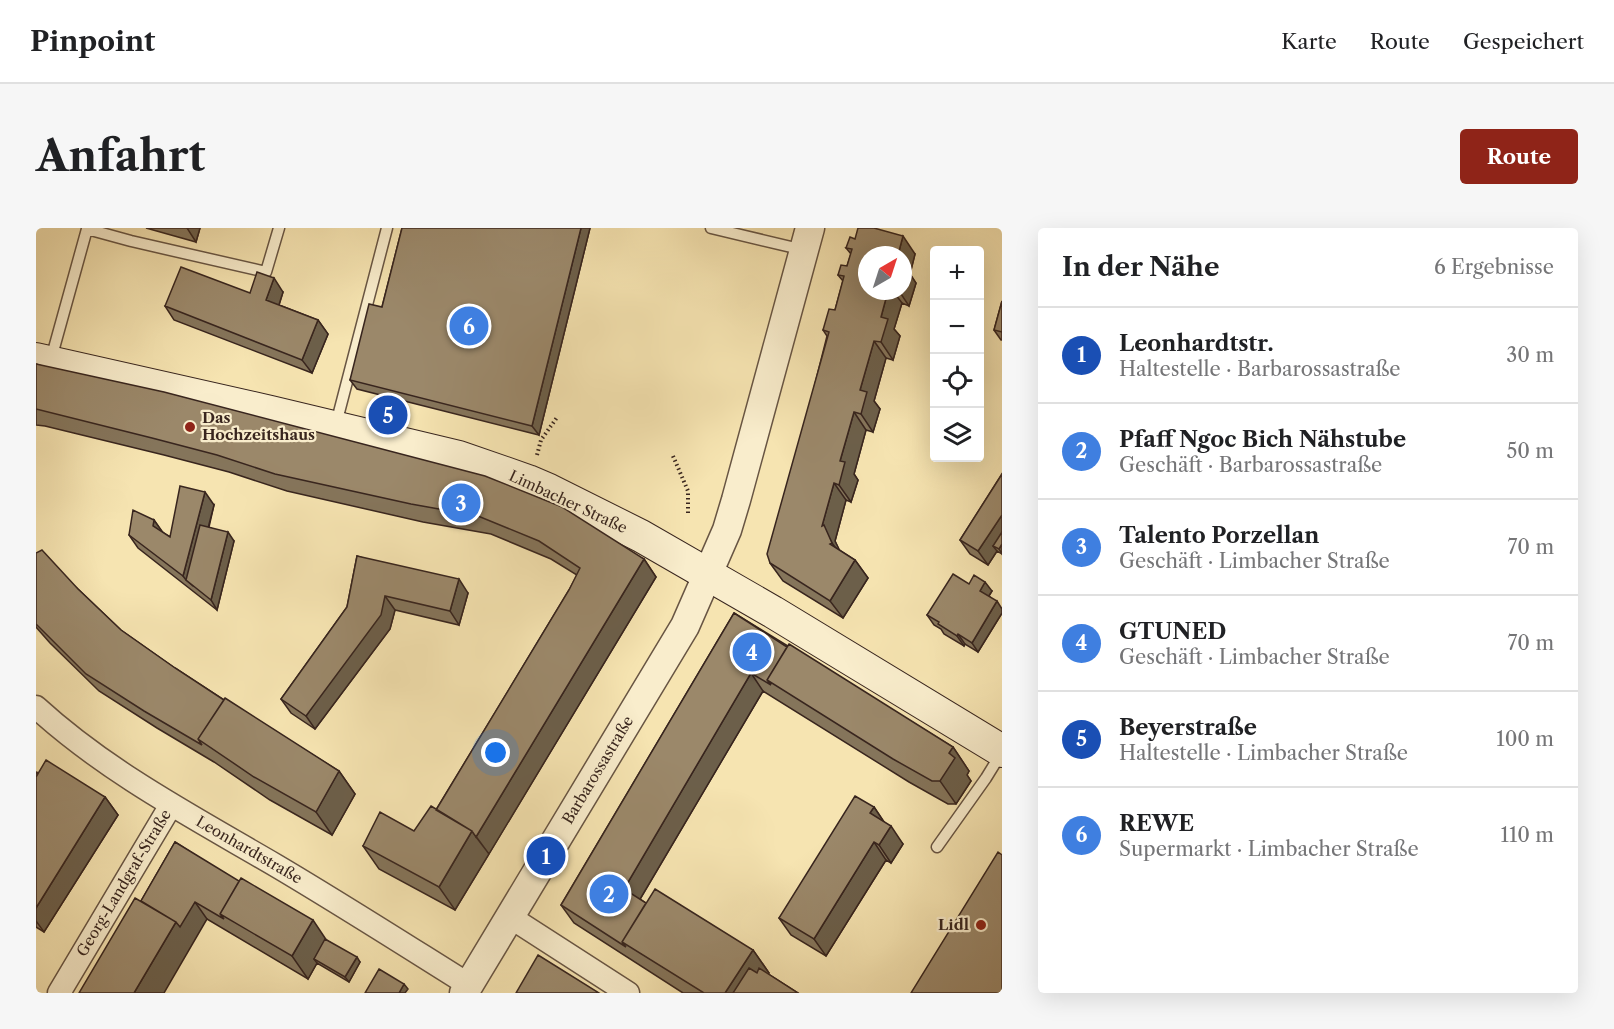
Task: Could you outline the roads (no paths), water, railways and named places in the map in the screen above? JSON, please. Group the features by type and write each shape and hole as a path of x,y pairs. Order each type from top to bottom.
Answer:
{"main road":[{"name":"Limbacher Straße","path":"48,354 335,428 459,457 528,481 641,536 783,618 1002,752"}],"street":[{"name":"Barbarossastraße","path":"467,989 685,626 727,530 807,239"},
{"name":"Leonhardtstraße","path":"36,707 99,759 171,805 325,894 467,989"},
{"name":"Georg-Landgraf-Straße","path":"59,993 171,805"},
{"path":"510,917 628,993"}],"lane":[{"path":"48,354 87,229 266,272 279,228"},
{"path":"335,428 387,228"},
{"path":"711,228 807,239"},
{"path":"938,847 1002,752"}],"place":[{"name":"REWE","path":"469,326"},
{"name":"Beyerstraße","path":"388,415"},
{"name":"Das Hochzeitshaus","path":"190,427"},
{"name":"Talento Porzellan","path":"461,503"},
{"name":"GTUNED","path":"752,652"},
{"name":"Leonhardtstr.","path":"546,856"},
{"name":"Pfaff Ngoc Bich Nähstube","path":"609,894"},
{"name":"Lidl","path":"981,925"}]}
